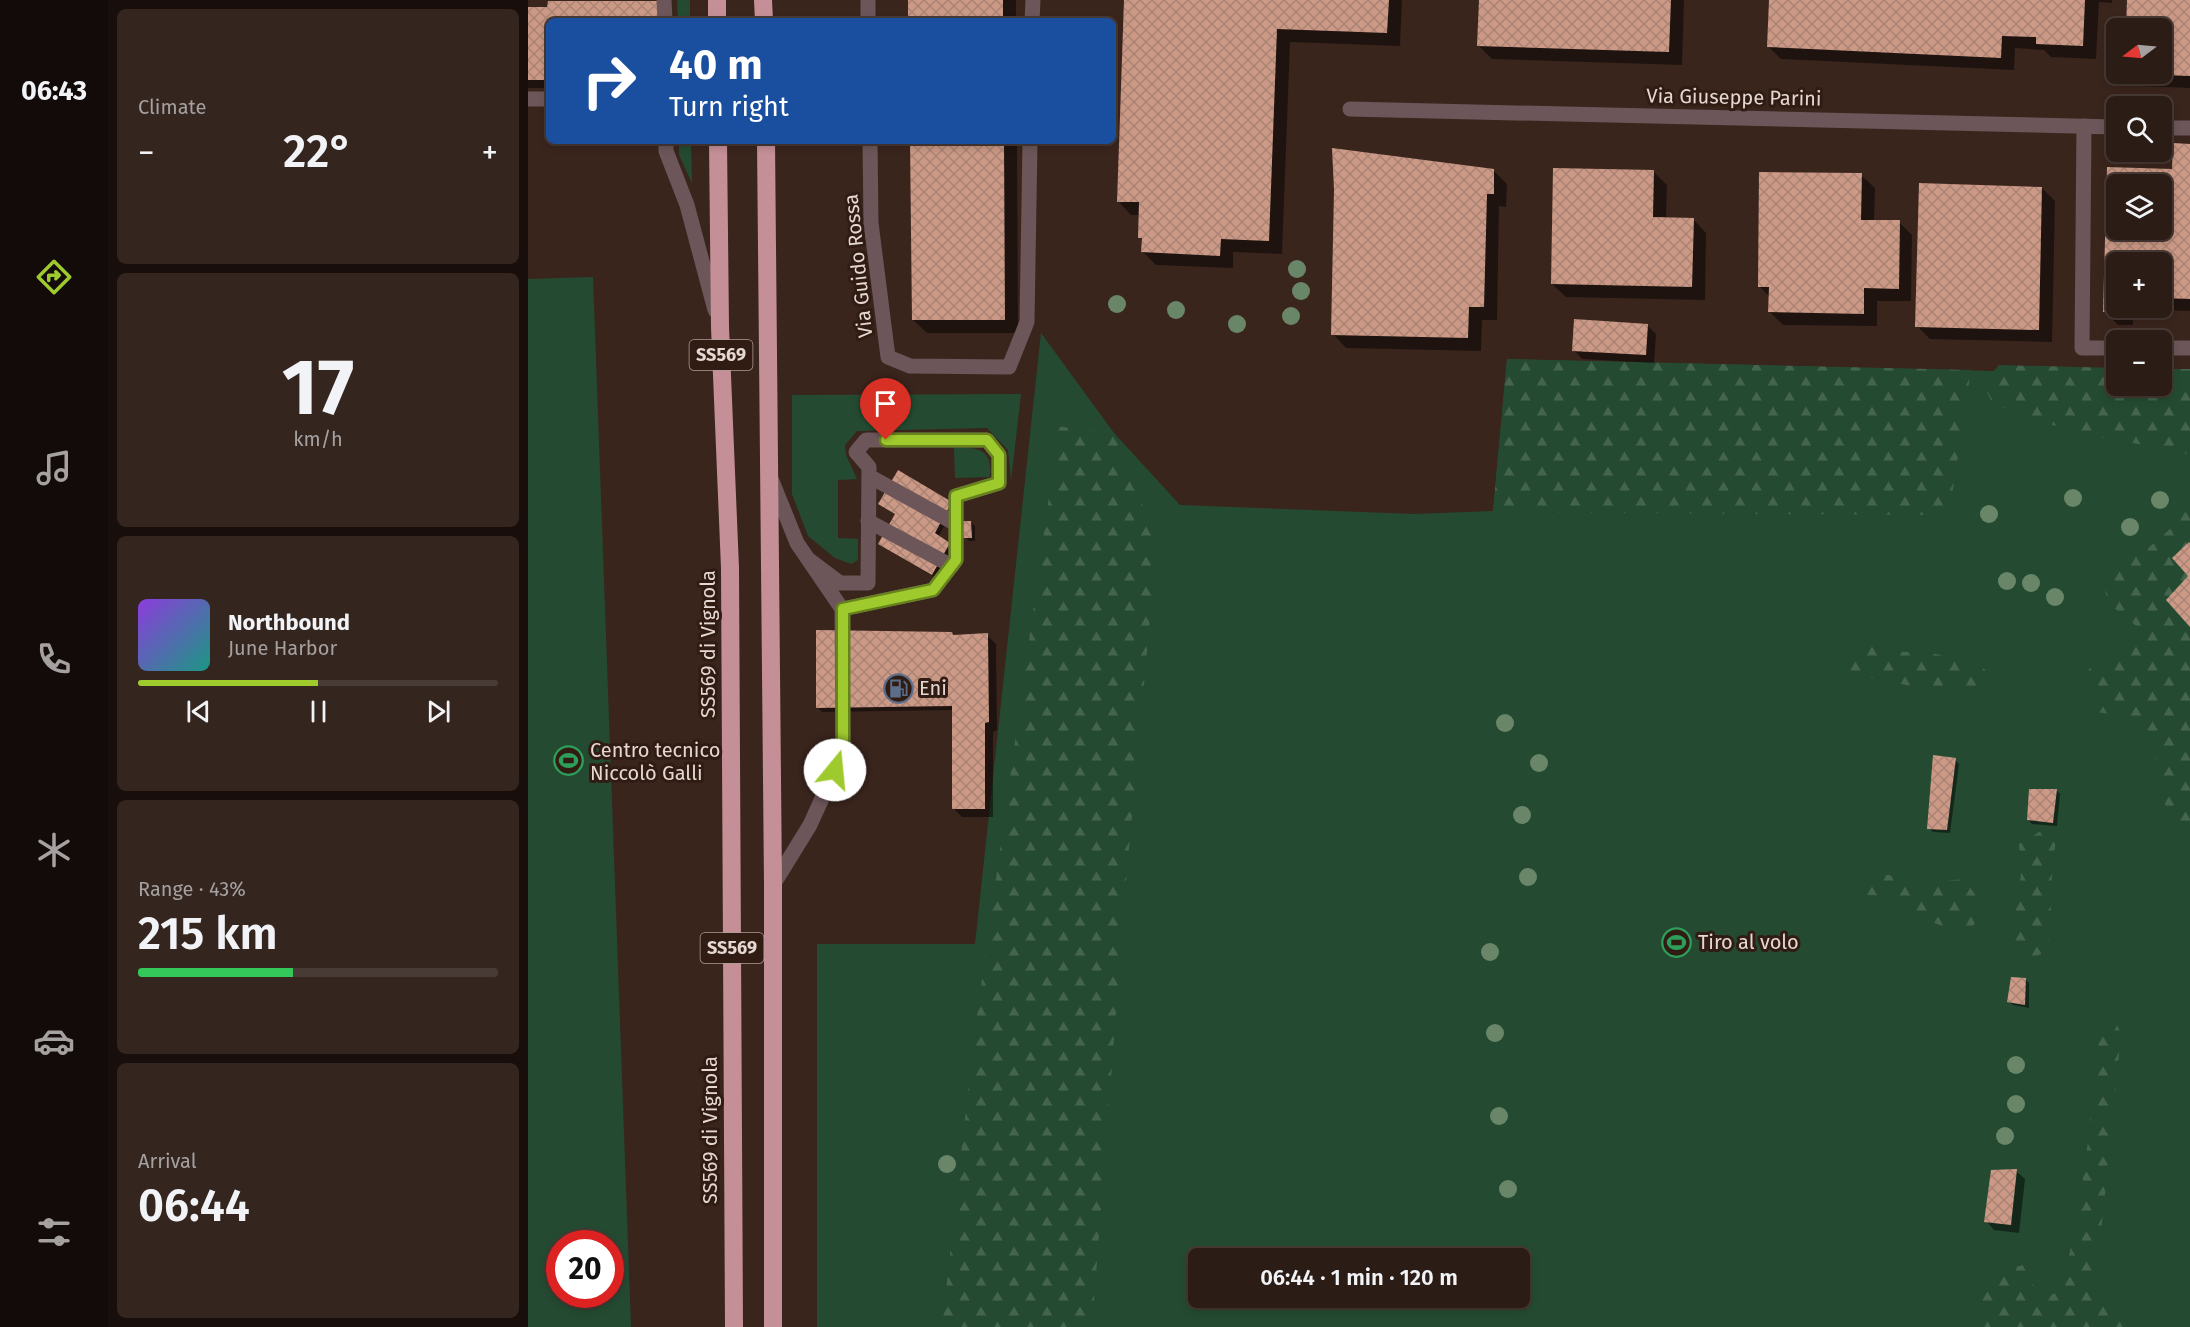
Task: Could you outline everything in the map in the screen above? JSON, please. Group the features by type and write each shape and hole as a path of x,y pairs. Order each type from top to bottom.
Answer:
{"highway":[{"path":"717,0 717,18"},
{"path":"763,0 764,18"},
{"name":"SS569 di Vignola","path":"718,144 720,327 730,568 734,1327"},
{"name":"SS569","path":"766,144 773,885 773,1327"}],"street":[{"path":"664,0 665,18"},
{"path":"868,0 868,18"},
{"path":"1032,18 1033,0"},
{"path":"528,99 546,99"},
{"name":"Via Giuseppe Parini","path":"1350,109 2106,127"},
{"path":"2084,126 2082,348 2106,348"},
{"path":"2172,128 2190,128"},
{"path":"666,144 666,151 687,205 720,327"},
{"name":"Via Guido Rossa","path":"870,144 871,223 888,357 910,366 988,367 1010,367 1027,322 1030,144"},
{"path":"2172,348 2190,348"},
{"path":"808,559 840,583 868,583 869,476 868,467 856,452 866,440 987,440 999,455 999,483 956,496 956,560 933,590 843,609"},
{"path":"769,474 797,543 843,609 843,752 810,825 773,885"},
{"path":"869,476 956,524"},
{"path":"868,521 952,566"}],"green space":[{"path":"677,0 690,0 690,18 678,18"},
{"path":"679,144 691,144 692,183 679,155"},
{"name":"Centro tecnico Niccolò Galli","path":"593,277 631,1327 528,1327 528,279"},
{"path":"1041,333 1114,433 1180,505 1414,514 1493,511 1507,359 2106,374 2106,396 2172,396 2172,382 2190,376 2190,1327 817,1327 817,944 975,944"},
{"path":"1507,359 1971,370 1949,515 1493,512"},
{"path":"1999,365 2106,368 2106,396 2172,396 2172,369 2190,369 2190,455 2076,433 1993,404 1983,384"},
{"path":"1021,394 1011,481 1008,450 987,428 857,431 845,445 846,455 857,479 838,480 838,538 858,539 858,560 851,564 835,558 808,536 792,494 792,395"},
{"path":"1056,426 1114,433 1157,542 1126,881 1092,1327 942,1327 974,1037 1052,475"},
{"path":"954,448 977,449 986,455 989,461 990,477 955,478"},
{"path":"2190,505 2190,822 2182,823 2168,810 2160,794 2155,777 2157,760 2140,725 2116,715 2097,712 2087,686 2087,672 2096,661 2113,653 2140,629 2108,603 2103,580 2117,566 2138,555 2157,541"},
{"path":"1862,645 1893,651 1936,654 1982,666 1992,679 1979,695 1932,690 1847,673 1839,665 1850,652"},
{"path":"2041,831 2056,837 2050,896 2052,930 2045,953 2019,961 2004,941 2018,899 2021,873 2019,844"},
{"path":"1871,874 1907,878 1921,883 1964,879 1978,902 1977,919 1973,927 1949,928 1928,921 1888,896 1865,895 1859,892 1861,878"},
{"path":"2108,1020 2116,1022 2121,1034 2103,1215 2092,1289 2123,1319 2124,1327 1982,1327 1979,1312 1982,1297 1989,1284 2002,1271 2023,1265 2032,1284 2047,1298 2061,1289 2081,1192 2100,1027"}],"building":[{"path":"908,0 1003,0 1003,18 908,18"},
{"path":"1124,0 1389,0 1387,33 1277,29 1269,241 1221,239 1220,256 1141,252 1142,238 1138,238 1139,202 1117,202"},
{"path":"1479,0 1671,0 1669,52 1477,46"},
{"path":"1769,0 2085,0 2083,46 2036,44 2036,37 2002,36 2001,58 1767,47"},
{"path":"2127,0 2190,0 2190,76 2172,75 2172,18 2126,18"},
{"path":"548,1 667,1 667,18 546,18 546,80 528,80 528,7 547,7"},
{"path":"2173,143 2190,144 2190,299 2172,298 2172,252 2106,252 2106,312 2103,312 2106,203 2106,240 2172,240 2172,174 2107,174 2107,167 2172,169"},
{"path":"910,144 1004,144 1005,320 912,320"},
{"path":"1332,148 1494,169 1494,194 1487,194 1484,307 1469,307 1468,338 1331,335 1334,190"},
{"path":"1553,168 1654,170 1653,217 1694,218 1692,287 1551,284"},
{"path":"1759,172 1862,173 1861,220 1900,220 1899,289 1864,288 1864,314 1768,312 1769,287 1758,287"},
{"path":"1919,183 2042,187 2039,330 1915,327"},
{"path":"1574,319 1648,324 1646,355 1572,351"},
{"path":"898,470 952,502 935,533 950,543 932,575 878,544 895,514 878,504"},
{"path":"962,521 971,521 972,538 963,538"},
{"path":"2189,542 2190,627 2166,600 2188,576 2172,558"},
{"path":"816,630 952,632 953,635 988,633 989,722 985,723 985,809 952,809 952,706 816,708"},
{"path":"1933,755 1956,758 1947,830 1927,829"},
{"path":"2029,789 2057,789 2053,823 2027,820"},
{"path":"2011,977 2026,978 2025,1005 2007,1002"},
{"path":"2017,1169 2011,1225 1984,1222 1991,1170"}],"place":[{"name":"Eni","path":"898,688"},
{"name":"Centro tecnico Niccolò Galli","path":"569,761"},
{"name":"Tiro al volo","path":"1677,942"}],"route":[{"path":"835,770 843,752 843,609 933,590 956,560 956,496 999,483 999,455 987,440 886,440"}]}
